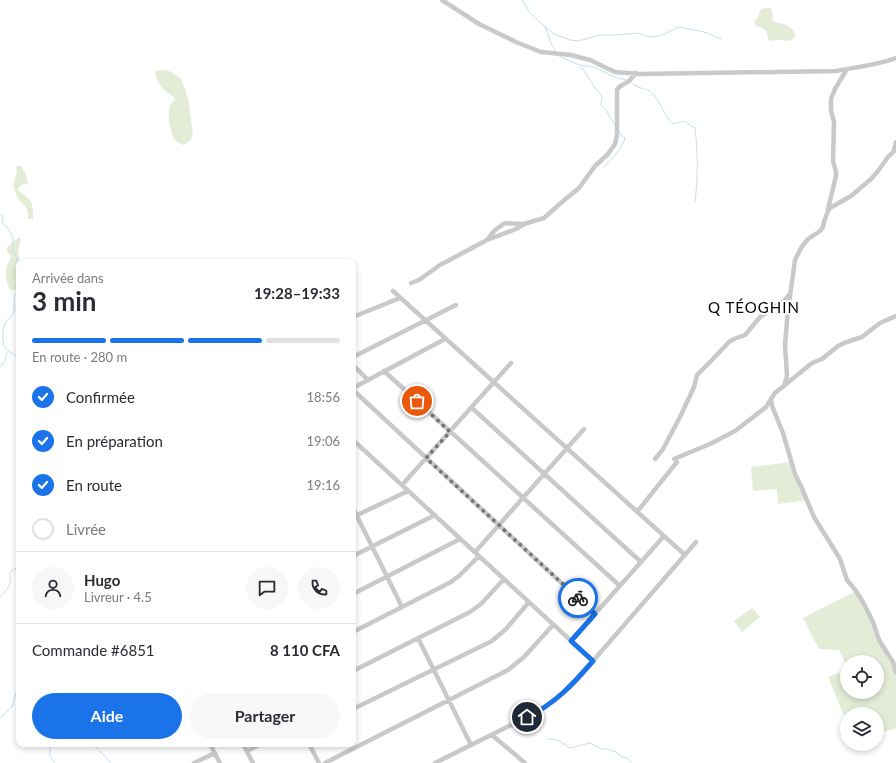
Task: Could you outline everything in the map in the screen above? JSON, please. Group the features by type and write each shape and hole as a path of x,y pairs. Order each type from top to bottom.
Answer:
{"street":[{"path":"442,0 479,24 516,42 541,52 571,55 590,60 614,72 836,71 896,58"},
{"path":"784,386 788,376 784,345 795,260 808,238 820,231 823,227 828,211 836,176 833,161 834,122 832,116 831,99 847,69"},
{"path":"410,283 419,280 440,265 487,240 524,224 544,218 579,188 595,166 608,154 615,144 617,135 617,90 629,81 636,73"},
{"path":"828,211 833,206 851,196 871,179 895,149 896,142"},
{"path":"487,240 505,223 524,224"},
{"path":"393,291 685,555"},
{"path":"655,459 663,449 680,417 694,387 697,375 729,342 745,335 761,316 784,301 790,294"},
{"path":"356,316 400,298"},
{"path":"356,356 456,305"},
{"path":"637,512 676,461 735,431 766,407 775,393 812,363 822,359 838,346 862,337 880,323 896,316"},
{"path":"356,387 445,339"},
{"path":"402,485 511,364"},
{"path":"356,368 368,380"},
{"path":"384,371 620,586"},
{"path":"356,392 595,614"},
{"path":"771,398 772,406 783,433 795,474 814,517 837,554 843,566 847,580 864,604 873,622 878,640 890,658 896,672"},
{"path":"472,408 641,562"},
{"path":"356,630 451,582 460,575 499,525 584,429"},
{"path":"356,443 593,661"},
{"path":"356,517 408,491"},
{"path":"356,555 435,515"},
{"path":"356,519 402,607"},
{"path":"571,641 664,536"},
{"path":"356,592 460,539"},
{"path":"435,763 539,711 558,698 574,683 696,542"},
{"path":"356,669 470,612 481,604 504,579"},
{"path":"356,708 492,641 506,629 529,602"},
{"path":"325,763 508,670 524,656 553,625"},
{"path":"418,638 471,745"},
{"path":"492,735 525,763"},
{"path":"212,747 220,763"},
{"path":"244,747 253,763"},
{"path":"246,751 254,747"},
{"path":"312,747 320,763"},
{"path":"194,763 215,753"}],"green space":[{"path":"770,8 772,10 773,21 788,26 796,36 788,41 770,41 765,30 756,26 754,21 758,18 760,10"},
{"path":"155,71 169,71 181,79 188,98 193,134 190,141 184,145 176,141 171,131 169,109 170,105 175,99 160,86 157,80"},
{"path":"21,166 24,171 27,177 28,185 21,185 18,190 31,202 33,219 28,219 26,207 18,199 13,185 17,172 16,167"},
{"path":"19,237 21,239 18,250 20,259 16,259 16,290 10,290 6,280 6,267 11,256 7,251 7,247"},
{"path":"791,462 807,500 778,504 777,489 753,491 751,467"},
{"path":"856,591 896,672 896,728 884,732 884,707 840,707 828,677 840,672 840,699 884,699 884,655 842,655 839,650 819,649 803,618"},
{"path":"752,608 760,617 742,632 734,621"}],"waterway":[{"path":"522,0 530,13 543,25 554,34 570,40 578,41 600,35 637,33 649,37 659,36 678,27 704,32 721,39"},
{"path":"545,27 556,52"},
{"path":"559,56 579,65 594,67 617,78 627,80"},
{"path":"581,66 602,96 601,105 605,108 615,125"},
{"path":"630,81 640,88 649,90 657,99 667,118 673,124 684,121 695,128 697,147 697,184 695,202"},
{"path":"604,167 616,154 624,142 625,138 619,131"},
{"path":"0,214 3,216 2,223 7,227 13,237 13,250 17,259"},
{"path":"16,293 14,295 14,312 6,321 3,330 4,346 8,351 16,356"},
{"path":"0,367 5,362 7,352"},
{"path":"0,597 9,586 11,572 16,568"},
{"path":"0,718 12,707 16,693"},
{"path":"548,739 558,740 570,748 590,743 602,749 616,752 620,756 627,758 632,763"},
{"path":"50,747 50,756 55,763"},
{"path":"96,747 111,763"}],"way so far":[{"path":"417,401 450,432 426,458 578,598"}],"district":[{"name":"Q TÉOGHIN","path":"754,308"}],"route":[{"path":"527,717 558,698 574,683 593,661 571,641 595,614 578,598"}]}
